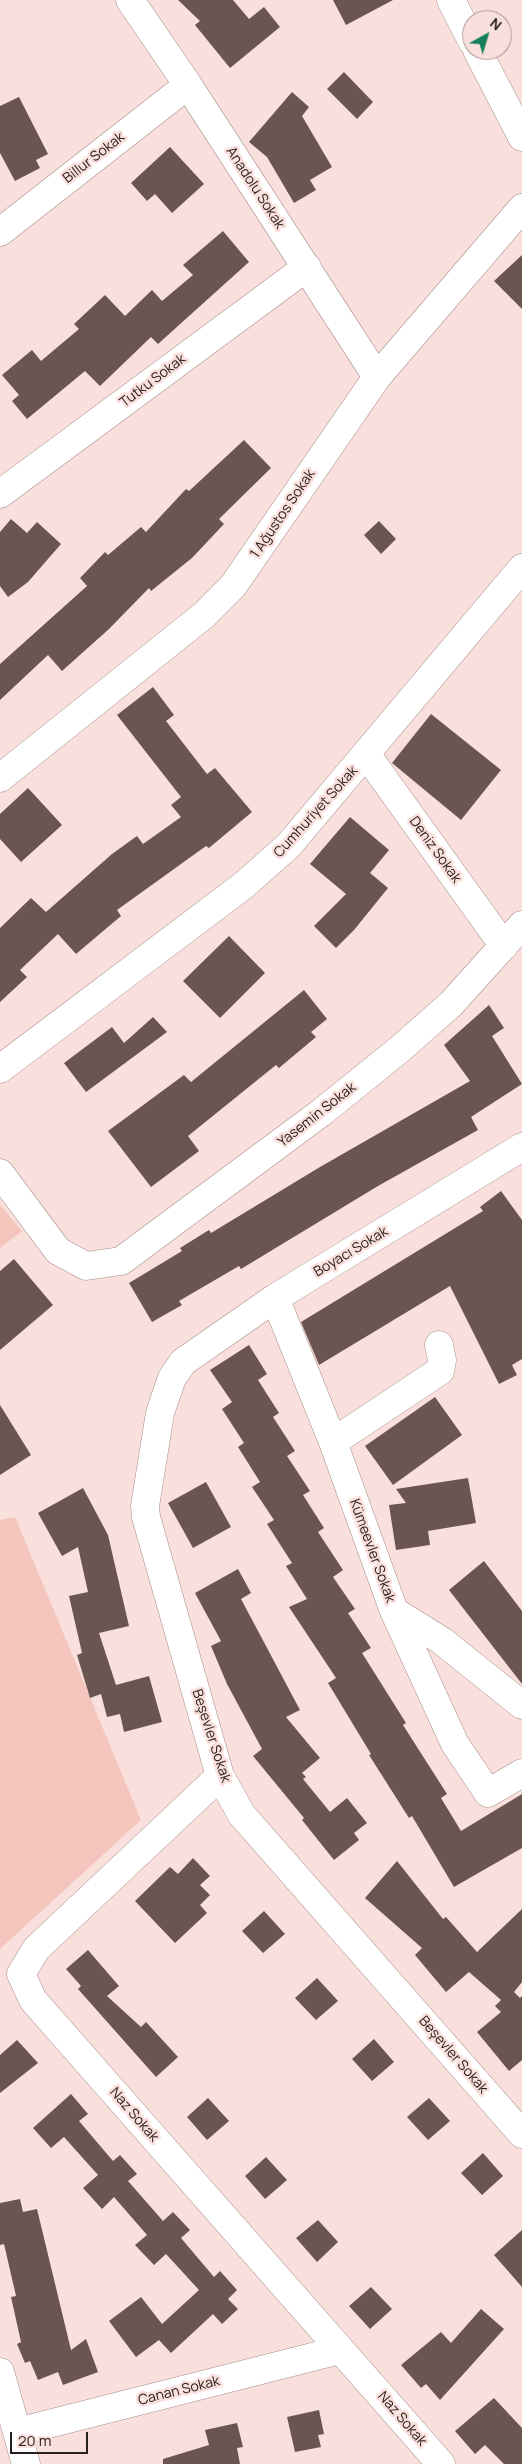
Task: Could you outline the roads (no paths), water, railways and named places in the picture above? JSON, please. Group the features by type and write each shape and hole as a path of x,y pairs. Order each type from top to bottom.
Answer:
{"street":[{"name":"Anadolu Sokak","path":"130,0 188,85 377,377"},
{"path":"451,0 462,21"},
{"path":"482,60 522,137"},
{"name":"Billur Sokak","path":"0,232 188,85"},
{"name":"1 Ağustos Sokak","path":"0,778 204,615 229,591 377,377 522,208"},
{"name":"Tutku Sokak","path":"0,494 307,267"},
{"name":"Cumhuriyet Sokak","path":"0,1069 265,867 290,845 522,568"},
{"name":"Deniz Sokak","path":"366,754 504,946"},
{"name":"Yasemin Sokak","path":"0,1173 58,1251 86,1266 121,1261 322,1112 400,1049 451,1004 522,925"},
{"name":"Boyacı Sokak","path":"183,1362 275,1298 520,1154"},
{"name":"Kümeevler Sokak","path":"275,1298 333,1442 394,1611 455,1744 488,1793 522,1772"},
{"path":"333,1442 440,1371 442,1360 439,1345"},
{"name":"Beşevler Sokak","path":"183,1362 172,1378 160,1413 145,1506 220,1776 242,1815 519,2125"},
{"path":"394,1611 442,1641 522,1705"},
{"name":"Naz Sokak","path":"220,1776 36,1948 21,1974 33,2000 441,2464"},
{"name":"Canan Sokak","path":"17,2432 340,2350"},
{"path":"0,2372 26,2464"}]}
